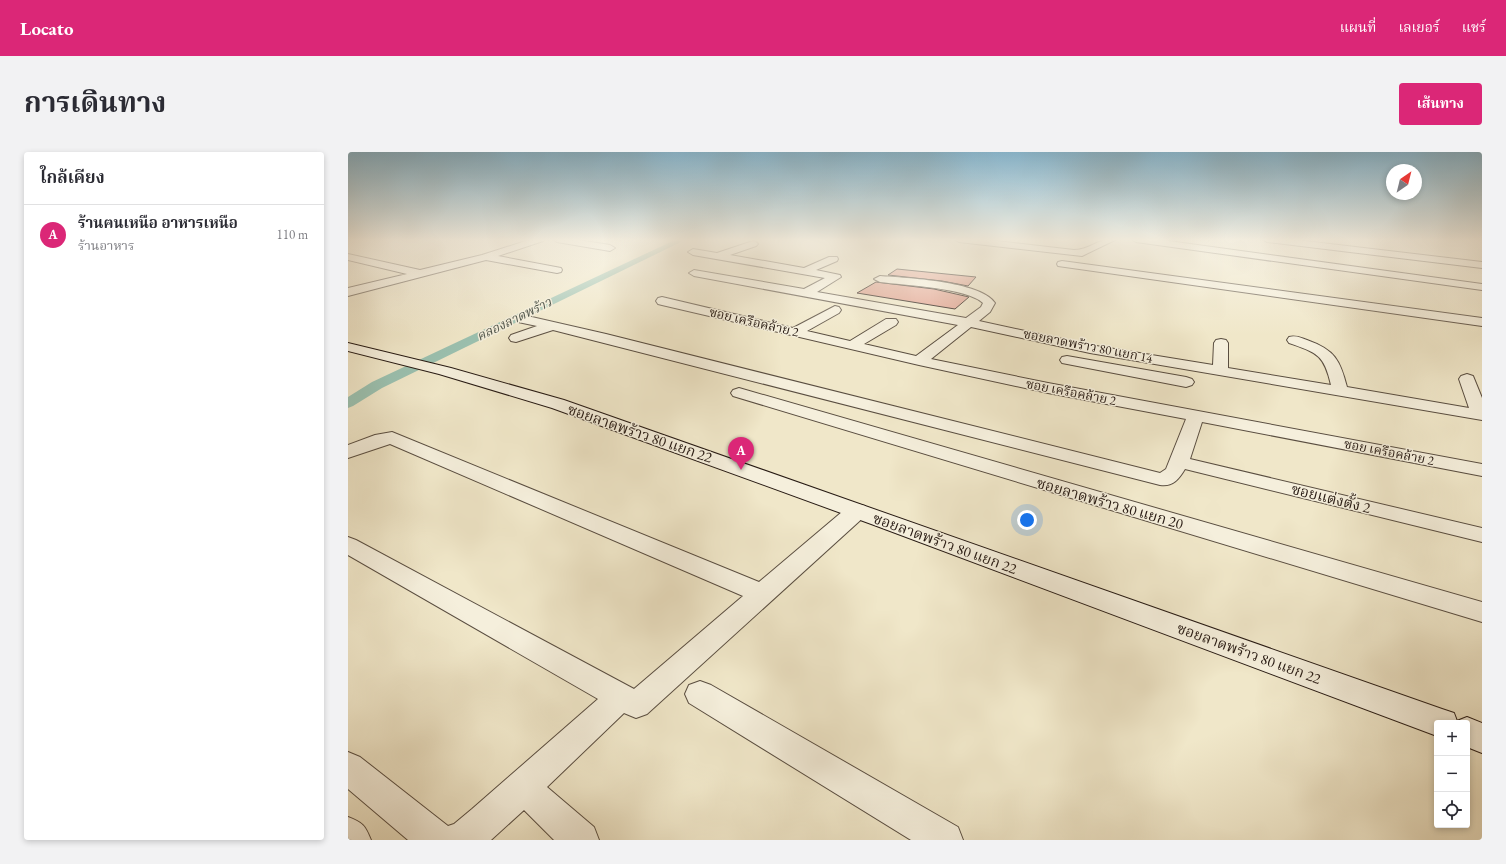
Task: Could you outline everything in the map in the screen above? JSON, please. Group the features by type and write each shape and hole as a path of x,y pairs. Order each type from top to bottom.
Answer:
{"street":[{"path":"412,271 420,273"},
{"path":"348,292 428,271"},
{"path":"799,271 836,277 804,294"},
{"path":"1114,271 1480,322"},
{"path":"1367,271 1482,287"},
{"name":"ซอยลาดพร้าว 80 แยก 14","path":"694,273 992,327 1090,349 1481,415"},
{"path":"880,279 952,288 981,295 988,300 989,303 986,309 919,361"},
{"path":"1339,302 1343,288"},
{"name":"ซอย เครือคล้าย 2","path":"662,301 919,361 1048,388 1482,470"},
{"path":"795,332 835,310"},
{"path":"523,319 1160,479 1170,477 1180,462 1196,416"},
{"path":"853,345 890,322"},
{"path":"516,338 552,326"},
{"path":"974,338 980,336 992,327"},
{"path":"1294,340 1314,347 1332,360 1340,391"},
{"path":"1220,371 1221,343"},
{"name":"ซอยลาดพร้าว 80 แยก 22","path":"348,347 444,371 558,404 1434,720"},
{"path":"1136,373 1142,358"},
{"path":"1067,360 1186,382"},
{"path":"1467,379 1481,415"},
{"name":"ซอยลาดพร้าว 80 แยก 20","path":"738,394 1482,612"},
{"path":"348,452 382,438 392,438 763,594"},
{"name":"ซอยแต่งตั้ง 2","path":"1180,462 1482,535"},
{"path":"349,547 636,705 857,511"},
{"path":"700,694 945,840"},
{"path":"459,840 464,839 485,822 622,697"},
{"path":"1470,733 1482,738"},
{"path":"348,768 436,840"},
{"path":"537,800 581,840"},
{"path":"348,835 353,840"}],"building":[{"path":"894,271 918,271 976,277 968,286 942,281 888,275"},
{"path":"876,282 934,289 969,297 955,309 857,293"}],"waterway":[{"name":"คลองลาดพร้าว","path":"348,403 377,385 616,271"}],"place":[{"name":"ร้านฅนเหนือ อาหารเหนือ","path":"741,470"}]}
